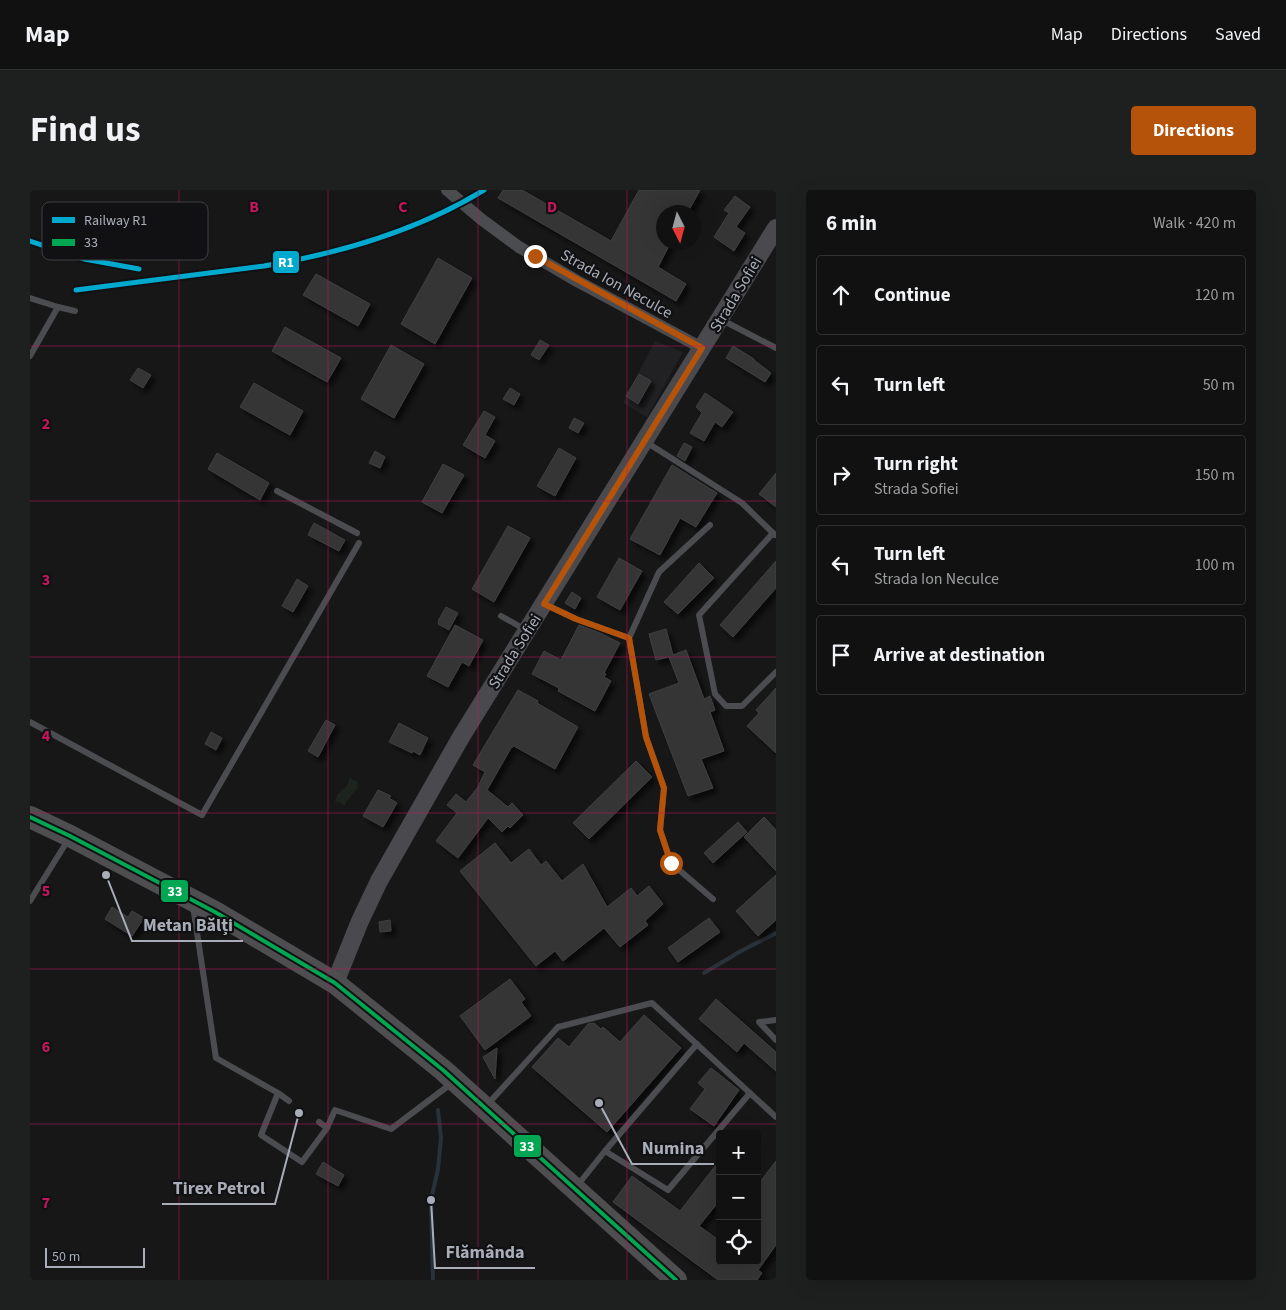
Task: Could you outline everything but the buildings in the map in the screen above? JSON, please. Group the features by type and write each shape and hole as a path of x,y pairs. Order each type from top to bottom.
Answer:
{"highway":[{"path":"30,818 70,836 192,900 334,982 455,1080 676,1280"}],"street":[{"name":"Strada Ion Neculce","path":"447,190 519,247 577,281 702,348"},
{"name":"Strada Sofiei","path":"334,982 379,881 461,737 776,228"}],"lane":[{"path":"30,298 75,311"},
{"path":"30,356 58,307"},
{"path":"721,319 776,348"},
{"path":"645,441 742,503 774,534 699,615 716,694 726,706 742,706 776,672"},
{"path":"277,491 358,533"},
{"path":"710,525 659,572 629,638 646,737 664,788 660,830 671,863 713,899"},
{"path":"30,722 202,815 359,543"},
{"path":"544,604 576,619 629,638"},
{"path":"501,616 527,631"},
{"path":"30,900 70,836"},
{"path":"192,900 216,1058 289,1101"},
{"path":"484,1108 558,1026 652,1004 776,1117"},
{"path":"776,1020 759,1022 776,1040"},
{"path":"575,1189 605,1151 697,1044"},
{"path":"278,1093 261,1134 302,1162 327,1128 335,1110 391,1129 455,1080"},
{"path":"605,1151 668,1190 750,1093"},
{"path":"318,1122 327,1128"}],"shaded area":[{"path":"655,341 683,352 647,417 623,403"},
{"path":"350,777 357,781 358,787 345,806 340,802 335,803 337,795 347,786"}],"waterway":[{"path":"704,973 776,933"},
{"path":"433,1280 431,1200 438,1169 441,1138 438,1110"}],"rail line":[{"name":"R1","path":"76,290 293,261 350,247 405,229 458,205 484,190"},
{"name":"R1","path":"30,241 42,245"},
{"name":"R1","path":"90,260 139,269"}],"transit line":[{"name":"33","path":"30,817 215,912 335,983 443,1070 676,1280"}],"place":[{"name":"Metan Bălți","path":"106,875"},
{"name":"Numina","path":"599,1103"},
{"name":"Tirex Petrol","path":"299,1113"},
{"name":"Flămânda","path":"431,1200"}],"route":[{"path":"535,256 577,281 702,348 544,604 576,619 629,638 646,737 664,788 660,830 671,863"}]}
